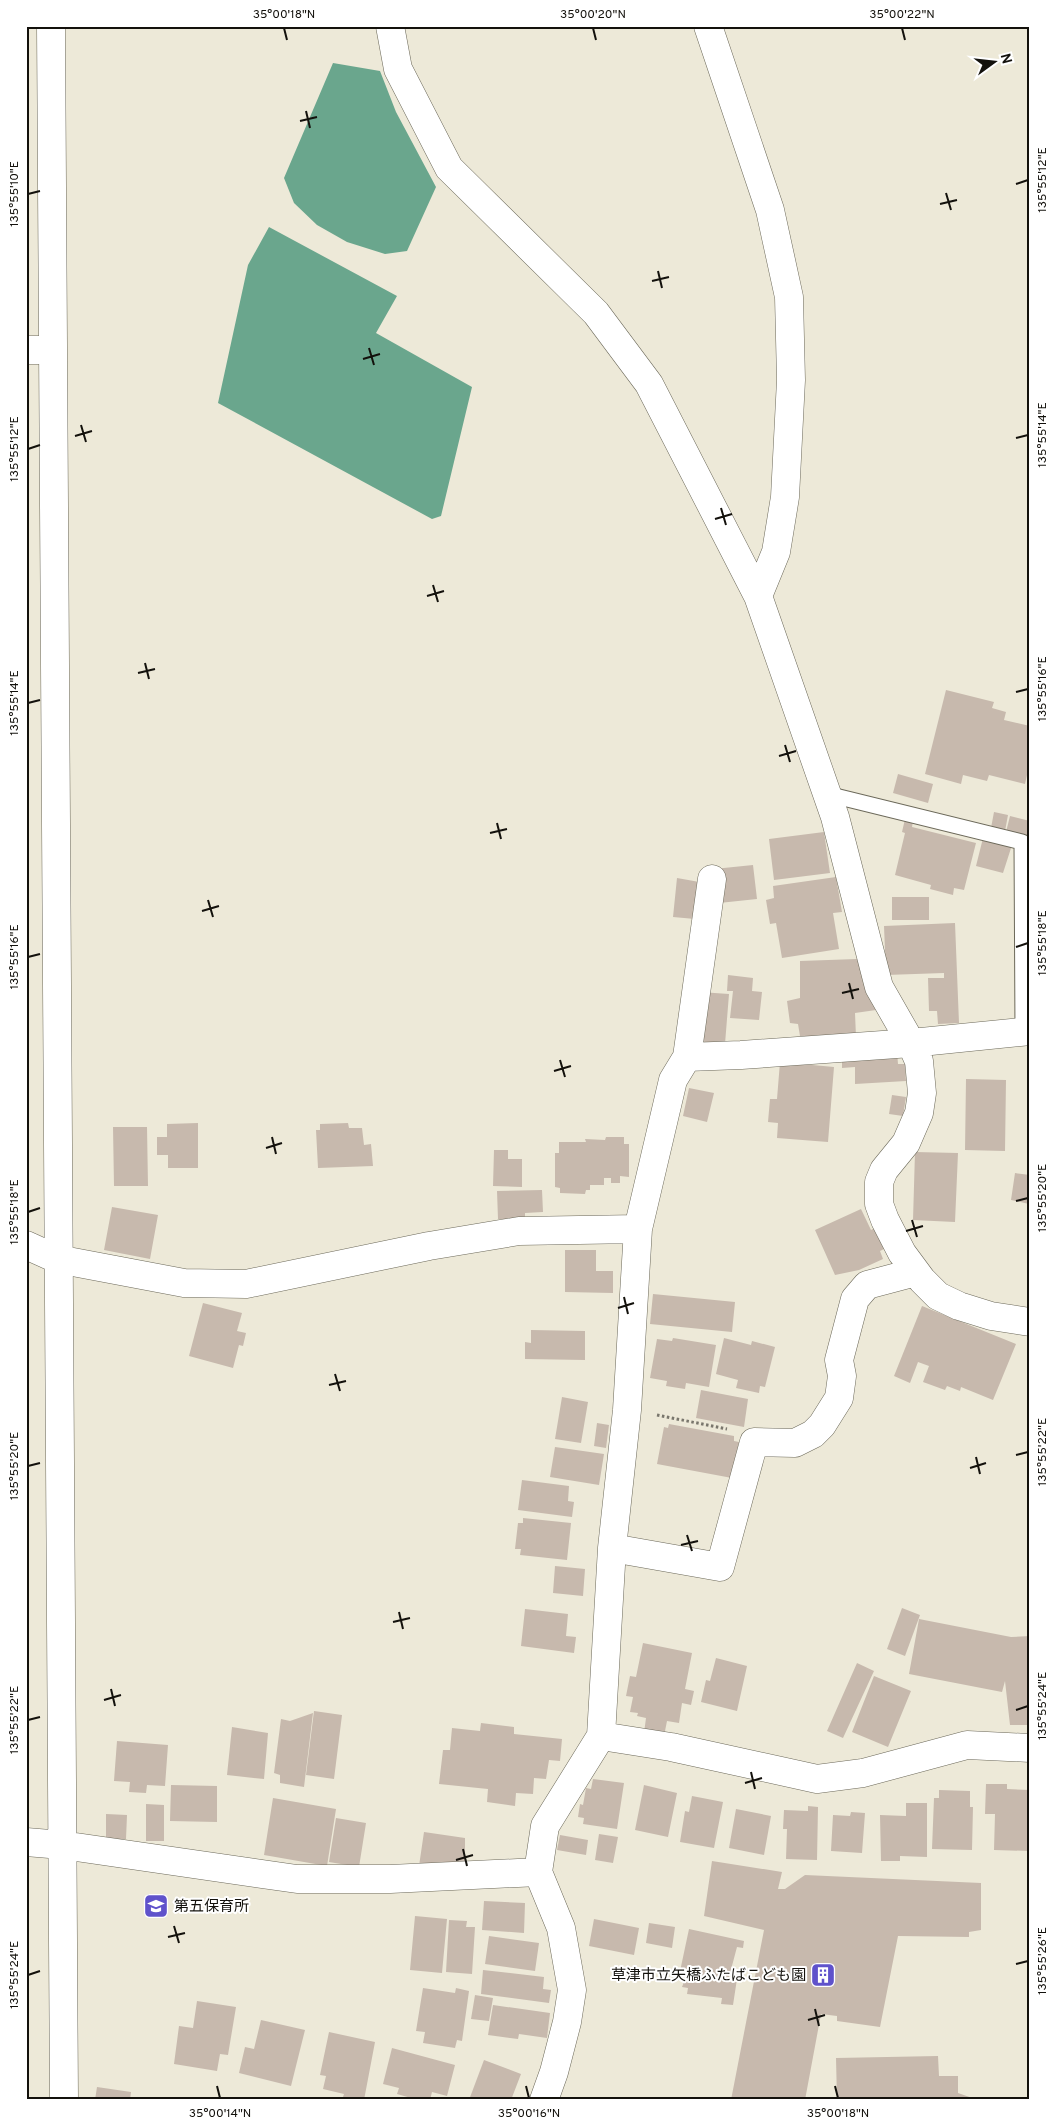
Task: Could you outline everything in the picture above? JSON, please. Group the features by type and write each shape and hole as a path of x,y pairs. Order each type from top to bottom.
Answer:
{"street":[{"path":"50,26 38,350 42,1252 46,1844 64,2100"},
{"path":"390,26 398,69 449,168 596,313 649,384 758,596 835,817 879,987 911,1043 919,1061 922,1094 919,1113 906,1143 884,1170 879,1182 879,1204 885,1220 902,1253 938,1296 959,1306 991,1316 1030,1322"},
{"path":"708,26 770,210 789,297 791,380 785,497 776,552 758,596"},
{"path":"544,2100 568,2022 572,1990 561,1928 538,1872 545,1826 601,1736 612,1548 627,1410 638,1229 674,1080 687,1057 712,879"},
{"path":"687,1057 741,1056 911,1043 1026,1031"},
{"path":"42,1252 184,1283 246,1284 429,1246 519,1231 638,1229"},
{"path":"612,1548 720,1567 754,1442 795,1443 813,1434 822,1425 839,1398 842,1376 839,1360 854,1299 868,1285 916,1272"},
{"path":"601,1736 671,1747 817,1779 864,1772 968,1745 1030,1748"},
{"path":"46,1844 297,1879 390,1879 538,1872"}],"lane":[{"path":"827,794 1022,842 1026,1031"}],"path":[{"path":"627,1410 742,1432 754,1442"}],"shaded area":[{"path":"333,63 380,71 396,112 436,187 407,251 385,254 347,242 317,225 294,203 284,178"},
{"path":"269,227 397,296 376,333 472,387 441,516 432,519 218,403 248,265"}],"building":[{"path":"946,690 994,702 992,708 1006,712 1004,720 1030,726 1030,775 1027,775 1025,784 989,775 987,781 963,775 961,784 925,774"},
{"path":"898,774 933,784 928,803 893,793"},
{"path":"994,812 1008,815 1005,831 991,828"},
{"path":"1010,816 1030,821 1030,838 1006,832"},
{"path":"905,819 913,821 912,827 976,843 964,890 954,888 953,895 930,889 931,885 895,875 905,833 902,832"},
{"path":"824,832 830,873 774,880 769,839"},
{"path":"983,838 1012,845 1003,873 976,866"},
{"path":"753,865 757,899 719,903 714,869"},
{"path":"836,877 842,912 833,913 839,949 782,958 776,923 770,924 766,900 774,898 773,886"},
{"path":"677,878 705,883 695,919 673,917"},
{"path":"892,897 929,897 929,920 892,920"},
{"path":"955,923 959,1023 938,1024 937,1011 929,1011 928,978 944,978 944,973 886,975 884,926"},
{"path":"857,959 876,1010 855,1013 856,1037 800,1036 798,1024 790,1023 787,1001 800,998 800,961"},
{"path":"728,975 753,978 752,991 762,992 759,1020 730,1018 733,991 727,991"},
{"path":"700,992 729,994 725,1044 696,1041"},
{"path":"897,1052 898,1064 905,1064 906,1081 855,1084 855,1067 842,1068 842,1055"},
{"path":"780,1062 834,1067 828,1142 777,1138 778,1123 768,1122 770,1099 777,1099"},
{"path":"966,1079 1006,1080 1005,1151 965,1150"},
{"path":"689,1088 714,1093 707,1122 683,1116"},
{"path":"892,1095 906,1097 903,1116 889,1114"},
{"path":"198,1123 198,1168 168,1168 168,1155 157,1155 157,1137 167,1137 167,1124"},
{"path":"348,1123 349,1128 362,1128 364,1145 371,1144 373,1166 318,1168 316,1130 320,1130 320,1124"},
{"path":"113,1127 147,1127 148,1186 114,1186"},
{"path":"606,1137 624,1137 624,1144 629,1144 629,1177 620,1176 620,1183 611,1183 611,1178 604,1178 604,1185 590,1185 590,1190 586,1190 585,1194 560,1193 560,1188 555,1187 555,1153 559,1153 559,1142 586,1142 585,1139 605,1140"},
{"path":"494,1150 508,1150 508,1159 522,1159 522,1187 493,1186"},
{"path":"915,1152 958,1153 955,1222 913,1220"},
{"path":"1015,1173 1030,1175 1029,1204 1011,1200"},
{"path":"542,1190 543,1212 525,1213 525,1219 498,1219 497,1191"},
{"path":"112,1207 158,1215 150,1259 104,1250"},
{"path":"861,1209 871,1230 875,1228 884,1249 880,1251 883,1259 859,1270 835,1275 815,1230"},
{"path":"565,1250 596,1250 596,1271 613,1271 613,1293 565,1292"},
{"path":"653,1294 735,1302 732,1332 650,1324"},
{"path":"203,1303 242,1313 237,1331 246,1333 243,1346 239,1345 233,1368 189,1356"},
{"path":"922,1306 1016,1344 993,1400 961,1387 960,1391 947,1386 945,1390 923,1382 929,1366 918,1362 910,1383 894,1376"},
{"path":"531,1330 585,1331 585,1360 525,1359 525,1342 531,1343"},
{"path":"673,1338 716,1345 709,1387 686,1383 685,1389 666,1386 667,1381 650,1378 657,1339 672,1341"},
{"path":"724,1338 751,1345 752,1341 775,1347 765,1387 760,1386 759,1393 736,1388 738,1380 716,1374"},
{"path":"701,1390 748,1399 744,1427 696,1418"},
{"path":"562,1397 588,1402 581,1443 555,1439"},
{"path":"597,1423 609,1425 606,1448 594,1446"},
{"path":"669,1424 734,1436 734,1441 739,1442 732,1478 657,1464 664,1427 668,1428"},
{"path":"555,1447 604,1454 599,1485 550,1477"},
{"path":"522,1480 569,1486 568,1501 574,1502 572,1517 518,1510"},
{"path":"523,1518 571,1523 567,1560 520,1555 521,1549 515,1549 518,1523 523,1523"},
{"path":"555,1566 585,1569 583,1596 553,1593"},
{"path":"902,1608 920,1615 905,1656 887,1649"},
{"path":"525,1609 568,1614 566,1636 576,1637 574,1653 521,1646"},
{"path":"919,1619 1011,1637 1030,1636 1030,1725 1010,1725 1005,1681 1002,1692 909,1674"},
{"path":"643,1643 692,1653 685,1689 694,1691 691,1705 682,1703 679,1723 667,1721 664,1736 644,1733 646,1718 637,1716 638,1713 630,1712 633,1697 626,1696 630,1676 636,1677"},
{"path":"716,1658 747,1666 737,1711 701,1702 706,1680 710,1681"},
{"path":"857,1663 874,1671 843,1738 827,1731"},
{"path":"874,1676 911,1691 888,1747 852,1732"},
{"path":"314,1711 342,1715 334,1779 306,1775"},
{"path":"313,1713 304,1787 280,1783 280,1775 274,1773 281,1719 290,1721"},
{"path":"481,1723 514,1727 514,1734 562,1739 560,1761 549,1760 546,1779 534,1778 533,1794 516,1793 515,1806 487,1802 488,1789 439,1784 443,1750 450,1750 452,1728 480,1731"},
{"path":"232,1727 268,1733 264,1779 227,1775"},
{"path":"117,1741 168,1745 165,1786 147,1785 146,1793 129,1792 130,1782 114,1781"},
{"path":"593,1779 624,1783 617,1829 583,1824 584,1818 578,1817 580,1804 583,1805 586,1788 591,1789"},
{"path":"986,1784 1007,1784 1007,1789 1030,1790 1030,1851 994,1850 995,1814 985,1814"},
{"path":"171,1785 217,1786 217,1822 170,1821"},
{"path":"644,1785 677,1793 668,1837 635,1830"},
{"path":"939,1790 970,1791 970,1807 973,1807 972,1850 932,1849 934,1798 939,1798"},
{"path":"692,1796 723,1802 714,1848 680,1842 685,1811 689,1812"},
{"path":"273,1798 336,1809 327,1866 264,1855"},
{"path":"906,1803 927,1803 927,1857 900,1856 900,1861 881,1861 880,1815 906,1816"},
{"path":"146,1804 164,1805 164,1841 146,1841"},
{"path":"808,1806 818,1807 817,1860 786,1859 787,1829 783,1829 784,1810 808,1811"},
{"path":"736,1809 771,1816 764,1855 729,1848"},
{"path":"851,1812 865,1813 862,1853 831,1851 833,1815 850,1816"},
{"path":"106,1814 127,1815 126,1839 106,1839"},
{"path":"336,1818 366,1823 359,1867 329,1862"},
{"path":"424,1832 465,1838 465,1866 419,1866"},
{"path":"599,1834 618,1837 613,1863 595,1860"},
{"path":"560,1835 588,1840 586,1855 557,1850"},
{"name":"草津市立矢橋ふたばこども園","path":"712,1861 782,1872 778,1889 785,1889 805,1875 981,1883 981,1930 969,1932 969,1937 898,1936 880,2027 837,2021 837,2016 821,2014 805,2100 731,2100 764,1930 704,1916"},
{"path":"484,1901 525,1903 524,1933 482,1930"},
{"path":"415,1916 447,1919 442,1973 410,1970"},
{"path":"594,1919 639,1928 634,1955 589,1946"},
{"path":"449,1920 467,1921 466,1927 475,1927 472,1974 446,1972"},
{"path":"649,1923 675,1927 672,1948 646,1943"},
{"path":"689,1929 744,1941 743,1948 737,1947 729,1977 737,1979 733,2005 721,2004 722,1998 687,1994 688,1988 682,1987 686,1977 679,1976"},
{"path":"489,1936 539,1943 535,1971 485,1964"},
{"path":"483,1970 544,1977 543,1989 551,1990 549,2003 481,1994"},
{"path":"423,1988 455,1993 456,1988 469,1991 462,2041 457,2040 455,2048 423,2043 425,2032 416,2031"},
{"path":"475,1995 493,1998 489,2021 471,2019"},
{"path":"197,2001 236,2007 228,2055 220,2054 217,2071 174,2064 179,2026 193,2028"},
{"path":"493,2005 550,2013 547,2038 519,2034 518,2039 488,2035"},
{"path":"261,2020 305,2030 291,2086 239,2073 245,2047 254,2049"},
{"path":"329,2032 375,2042 364,2100 343,2097 344,2094 323,2089 326,2076 320,2075"},
{"path":"392,2048 455,2065 447,2096 432,2092 430,2100 418,2100 397,2094 399,2088 383,2084"},
{"path":"938,2056 939,2076 958,2076 958,2093 978,2100 837,2100 836,2058"},
{"path":"484,2060 521,2074 511,2100 469,2100"},
{"path":"97,2087 131,2092 130,2100 95,2100"}],"place":[{"name":"第五保育所","path":"156,1906"},
{"name":"草津市立矢橋ふたばこども園","path":"823,1975"}]}
